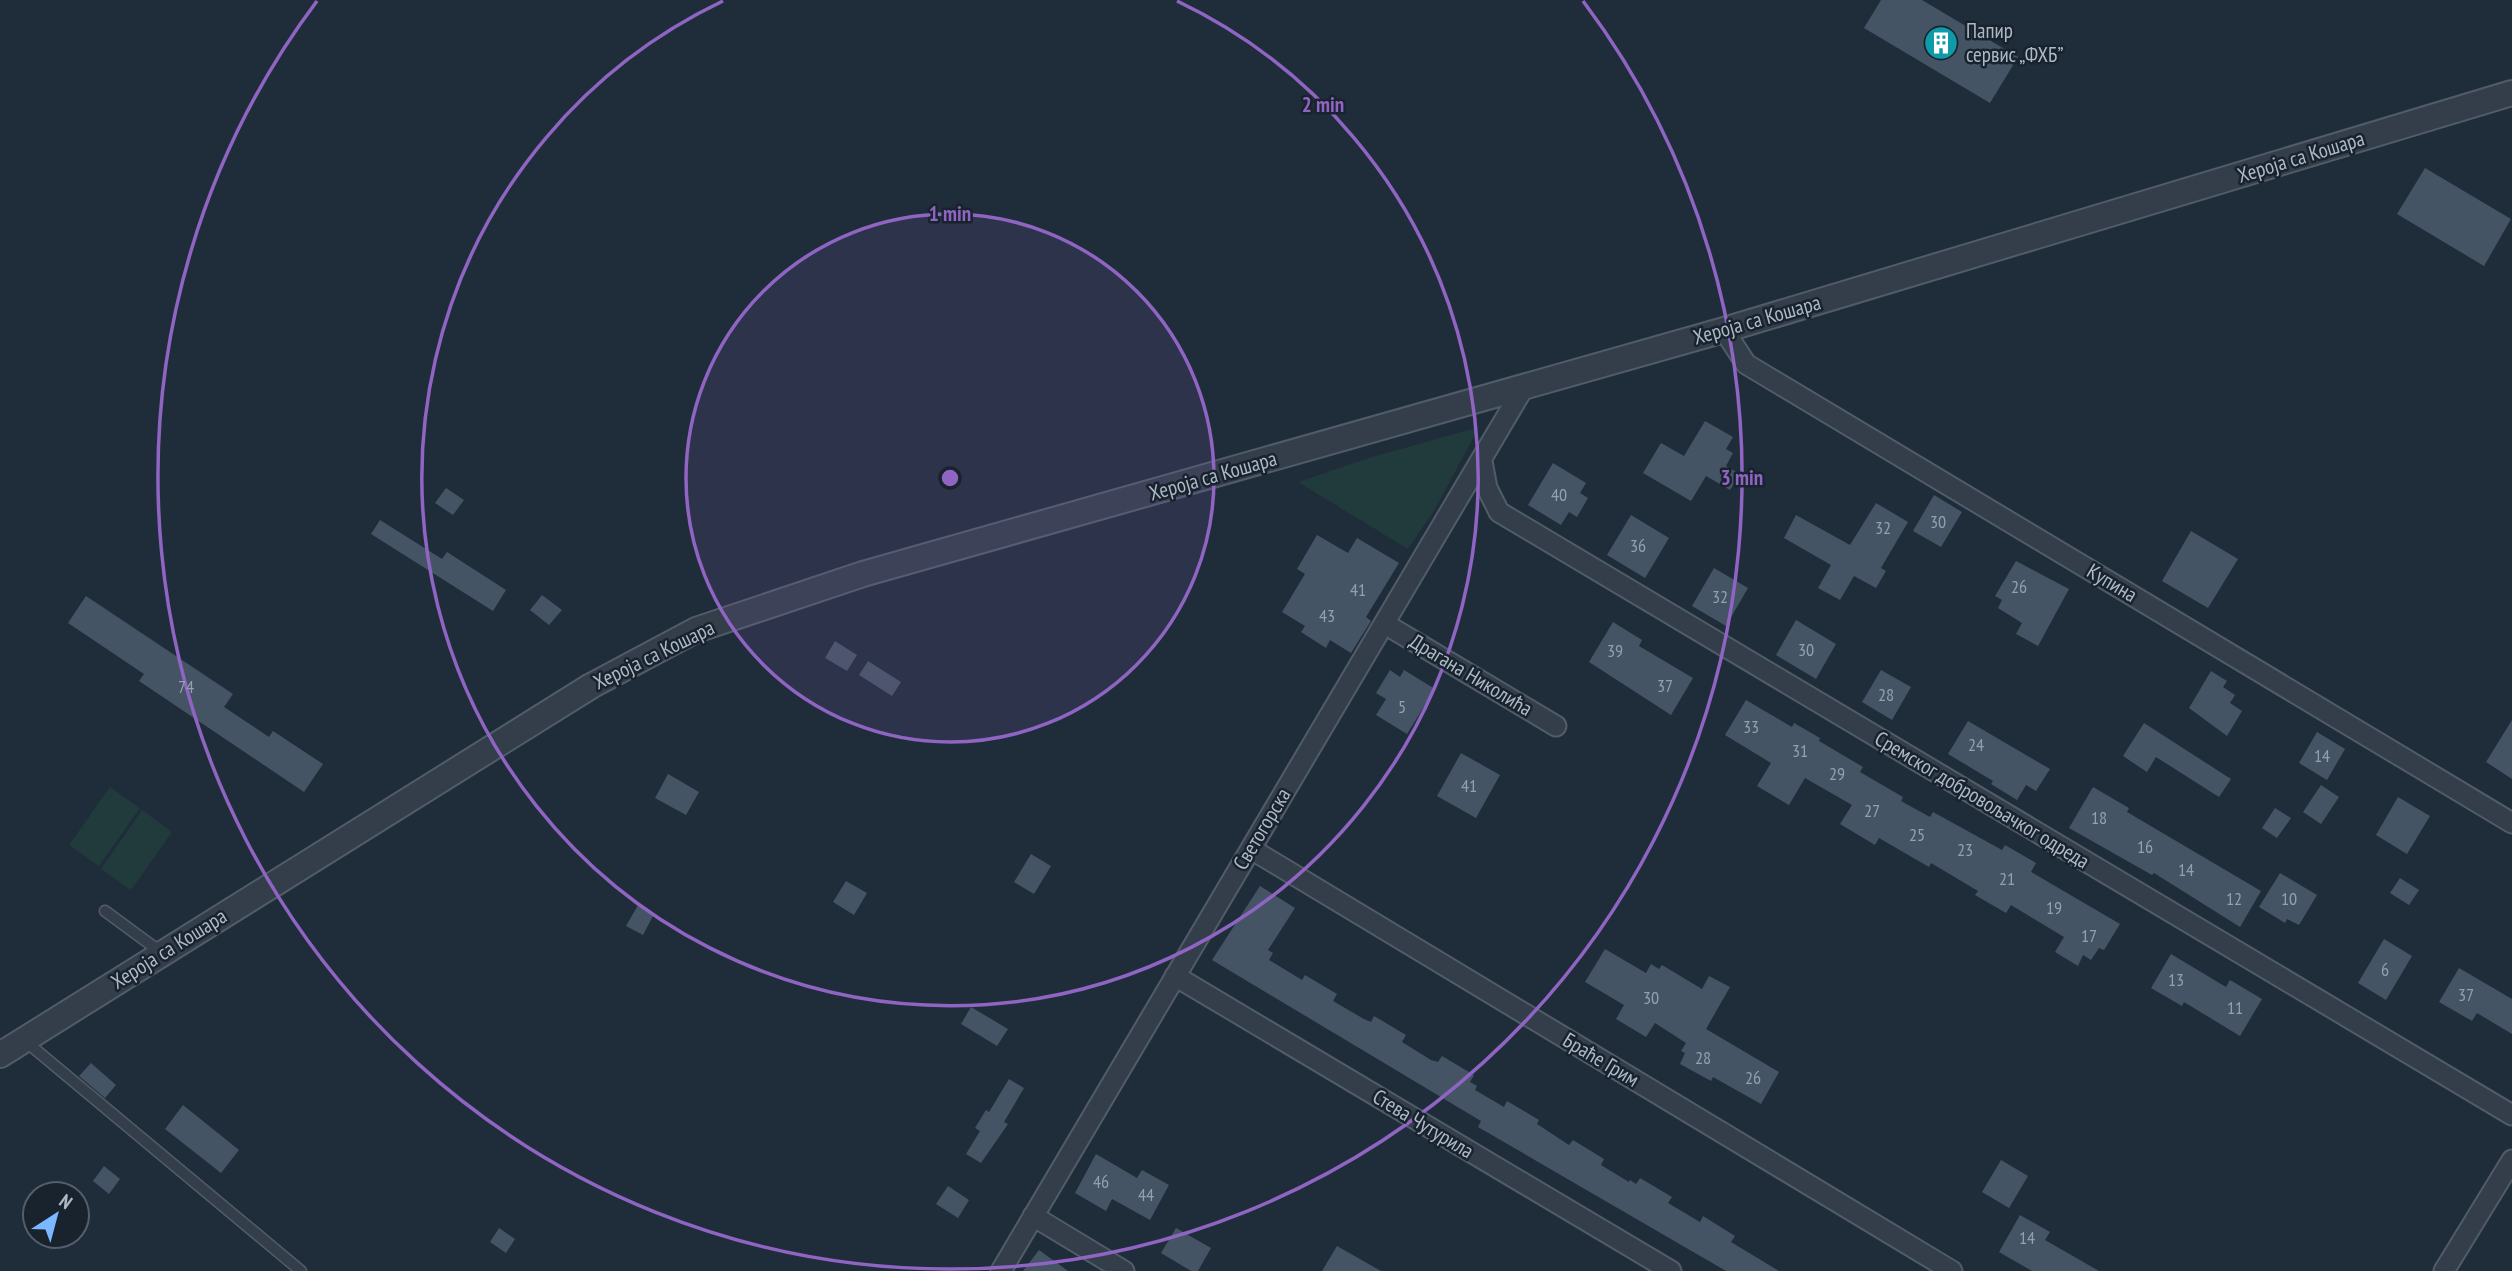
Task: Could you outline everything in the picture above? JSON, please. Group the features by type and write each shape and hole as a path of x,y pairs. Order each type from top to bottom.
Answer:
{"street":[{"name":"Хероја са Кошара","path":"0,1055 592,685 696,630 863,574 1724,330 2512,93"},
{"name":"Купина","path":"1724,330 1746,364 2512,823"},
{"name":"Светогорска","path":"1001,1271 1524,387"},
{"name":"Сремског добровољачког одреда","path":"1482,461 1487,488 1499,512 2512,1115"},
{"name":"Драгана Николића","path":"1385,624 1556,726"},
{"name":"Браће Грим","path":"1251,849 1952,1271"},
{"name":"Стева Чутурила","path":"1175,976 1671,1271"},
{"path":"2444,1271 2512,1160"},
{"path":"1033,1216 1124,1271"}],"lane":[{"path":"105,911 162,953"},
{"path":"23,1040 301,1271"}],"green space":[{"path":"1479,427 1434,511 1408,549 1298,482 1372,457"},
{"path":"110,787 140,808 99,866 69,845"},
{"path":"142,810 172,832 131,890 101,869"}],"building":[{"name":"Папир сервис „ФХБ”","path":"1881,0 1922,0 2018,57 1990,103 1864,28"},
{"path":"2425,168 2511,219 2484,266 2397,214"},
{"path":"1705,421 1733,437 1726,449 1733,453 1726,466 1740,474 1730,490 1706,476 1691,501 1643,473 1661,443 1684,456"},
{"path":"1553,463 1586,483 1580,493 1588,498 1577,517 1569,512 1561,525 1528,505"},
{"path":"446,488 464,500 453,515 435,503"},
{"path":"1934,495 1962,512 1941,547 1913,531"},
{"path":"1876,503 1908,522 1881,568 1886,571 1876,588 1854,576 1840,600 1818,588 1831,565 1784,538 1796,515 1850,545"},
{"path":"1631,515 1669,538 1645,578 1607,555"},
{"path":"380,520 442,559 447,552 506,590 493,611 371,534"},
{"path":"2191,531 2238,559 2208,608 2162,581"},
{"path":"1317,535 1348,553 1357,538 1399,563 1366,617 1371,621 1351,653 1330,640 1326,648 1301,632 1305,626 1282,612 1305,574 1297,569"},
{"path":"2016,561 2069,589 2038,646 2016,634 2022,623 1998,608 2002,600 1995,596"},
{"path":"1714,568 1748,588 1726,626 1692,606"},
{"path":"542,595 562,610 549,625 530,610"},
{"path":"86,596 233,694 224,707 269,737 273,731 323,764 304,792 139,681 144,674 68,623"},
{"path":"1796,620 1836,644 1816,679 1776,655"},
{"path":"1613,622 1642,640 1639,646 1693,678 1671,715 1589,662"},
{"path":"835,641 857,655 847,671 825,658"},
{"path":"868,661 901,682 892,696 859,675"},
{"path":"1390,670 1400,677 1404,670 1435,689 1407,734 1376,715 1386,699 1376,693"},
{"path":"1881,670 1911,687 1892,720 1862,702"},
{"path":"2211,671 2227,681 2223,687 2235,695 2230,703 2242,711 2227,736 2189,708"},
{"path":"1746,700 1792,727 1794,723 1820,738 1819,741 1863,767 1860,772 1903,797 1901,801 1930,817 1933,812 2002,850 2005,845 2036,863 2031,872 2120,924 2104,950 2099,948 2091,960 2083,955 2078,966 2055,952 2064,937 2011,905 2006,913 1975,895 1978,891 1931,863 1929,867 1879,838 1875,845 1840,824 1852,805 1805,778 1789,805 1757,786 1771,763 1725,735"},
{"path":"2512,720 2512,779 2486,762"},
{"path":"1968,721 2050,769 2036,791 2026,785 2017,800 1991,784 1993,781 1948,754"},
{"path":"2144,723 2231,779 2219,797 2156,757 2147,772 2123,756"},
{"path":"2317,732 2345,749 2327,780 2299,763"},
{"path":"1461,753 1500,775 1476,818 1437,796"},
{"path":"668,774 699,792 686,815 655,798"},
{"path":"2321,785 2339,797 2321,824 2303,812"},
{"path":"2093,787 2129,808 2127,812 2261,891 2240,927 2154,873 2152,875 2069,828"},
{"path":"2398,797 2430,816 2407,854 2376,835"},
{"path":"2275,808 2291,818 2277,838 2262,828"},
{"path":"1031,854 1051,866 1034,894 1014,882"},
{"path":"2280,873 2317,895 2299,925 2287,919 2285,923 2259,907"},
{"path":"2400,878 2419,890 2409,905 2390,893"},
{"path":"846,881 867,893 854,915 833,902"},
{"path":"1260,886 1295,908 1268,950 1273,953 1269,960 1302,980 1305,975 1337,994 1333,1001 1364,1019 1371,1022 1374,1016 1406,1035 1402,1042 1431,1060 1438,1062 1442,1056 1474,1075 1470,1082 1477,1086 1475,1090 1504,1107 1507,1101 1539,1120 1537,1124 1569,1145 1573,1140 1604,1159 1601,1165 1629,1182 1630,1180 1636,1184 1640,1178 1672,1197 1668,1203 1700,1222 1703,1216 1735,1236 1731,1242 1779,1271 1726,1271 1478,1127 1481,1121 1212,960"},
{"path":"638,905 654,914 643,935 626,926"},
{"path":"2384,939 2412,956 2386,1000 2358,983"},
{"path":"1605,949 1646,973 1651,964 1659,969 1662,965 1702,989 1709,976 1730,987 1706,1029 1779,1072 1761,1104 1713,1077 1711,1081 1680,1064 1685,1053 1681,1051 1686,1043 1655,1023 1646,1037 1616,1019 1624,1005 1585,982"},
{"path":"2171,954 2226,987 2230,980 2262,999 2240,1036 2184,1002 2182,1006 2151,988"},
{"path":"2459,968 2512,999 2512,1034 2477,1013 2472,1021 2439,1002"},
{"path":"971,1007 1008,1029 997,1046 961,1024"},
{"path":"91,1063 116,1085 105,1098 79,1076"},
{"path":"1009,1079 1024,1088 1004,1122 1008,1124 981,1163 966,1154 980,1131 975,1128 986,1110 989,1112"},
{"path":"183,1105 239,1150 221,1173 165,1129"},
{"path":"1096,1154 1137,1178 1142,1170 1169,1185 1150,1220 1112,1199 1106,1211 1075,1193"},
{"path":"2001,1160 2028,1176 2009,1208 1982,1192"},
{"path":"104,1166 120,1179 109,1194 93,1181"},
{"path":"948,1186 969,1200 958,1218 936,1204"},
{"path":"2020,1215 2050,1232 2045,1240 2099,1271 2032,1271 1999,1252"},
{"path":"499,1228 515,1239 506,1253 490,1242"},
{"path":"1176,1228 1211,1248 1198,1271 1191,1271 1161,1253"},
{"path":"1337,1246 1381,1271 1322,1271"},
{"path":"1039,1250 1068,1271 1023,1271"}],"place":[{"name":"Папир сервис „ФХБ”","path":"1941,43"}]}
